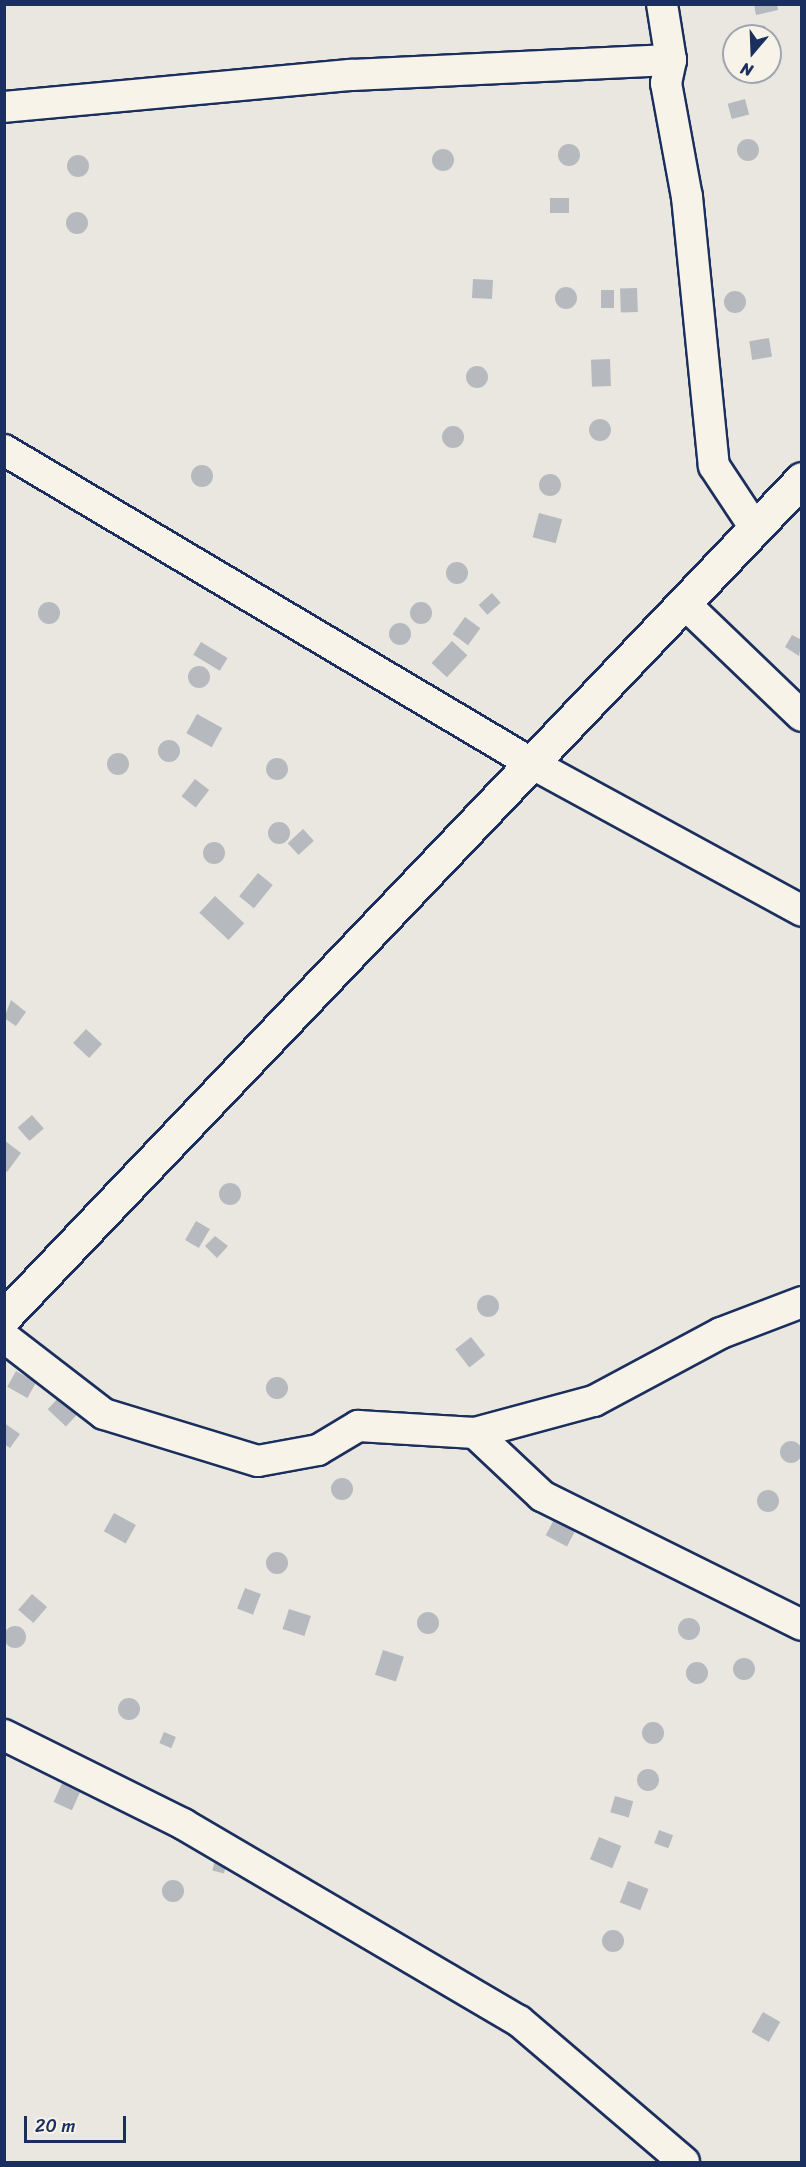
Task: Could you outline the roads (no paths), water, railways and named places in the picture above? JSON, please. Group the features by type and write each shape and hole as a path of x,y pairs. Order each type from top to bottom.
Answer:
{"main road":[{"path":"4,1317 801,479"}],"street":[{"path":"662,4 671,60 666,83 687,196 714,466 755,528"},
{"path":"4,107 351,75 671,60"},
{"path":"4,450 531,763 801,911"},
{"path":"684,603 801,716"},
{"path":"4,1337 104,1414 258,1461 318,1450 358,1426 475,1432 594,1401 721,1333 801,1302"},
{"path":"475,1432 542,1496 801,1625"},
{"path":"4,1735 183,1824 519,2021 684,2163"}]}
